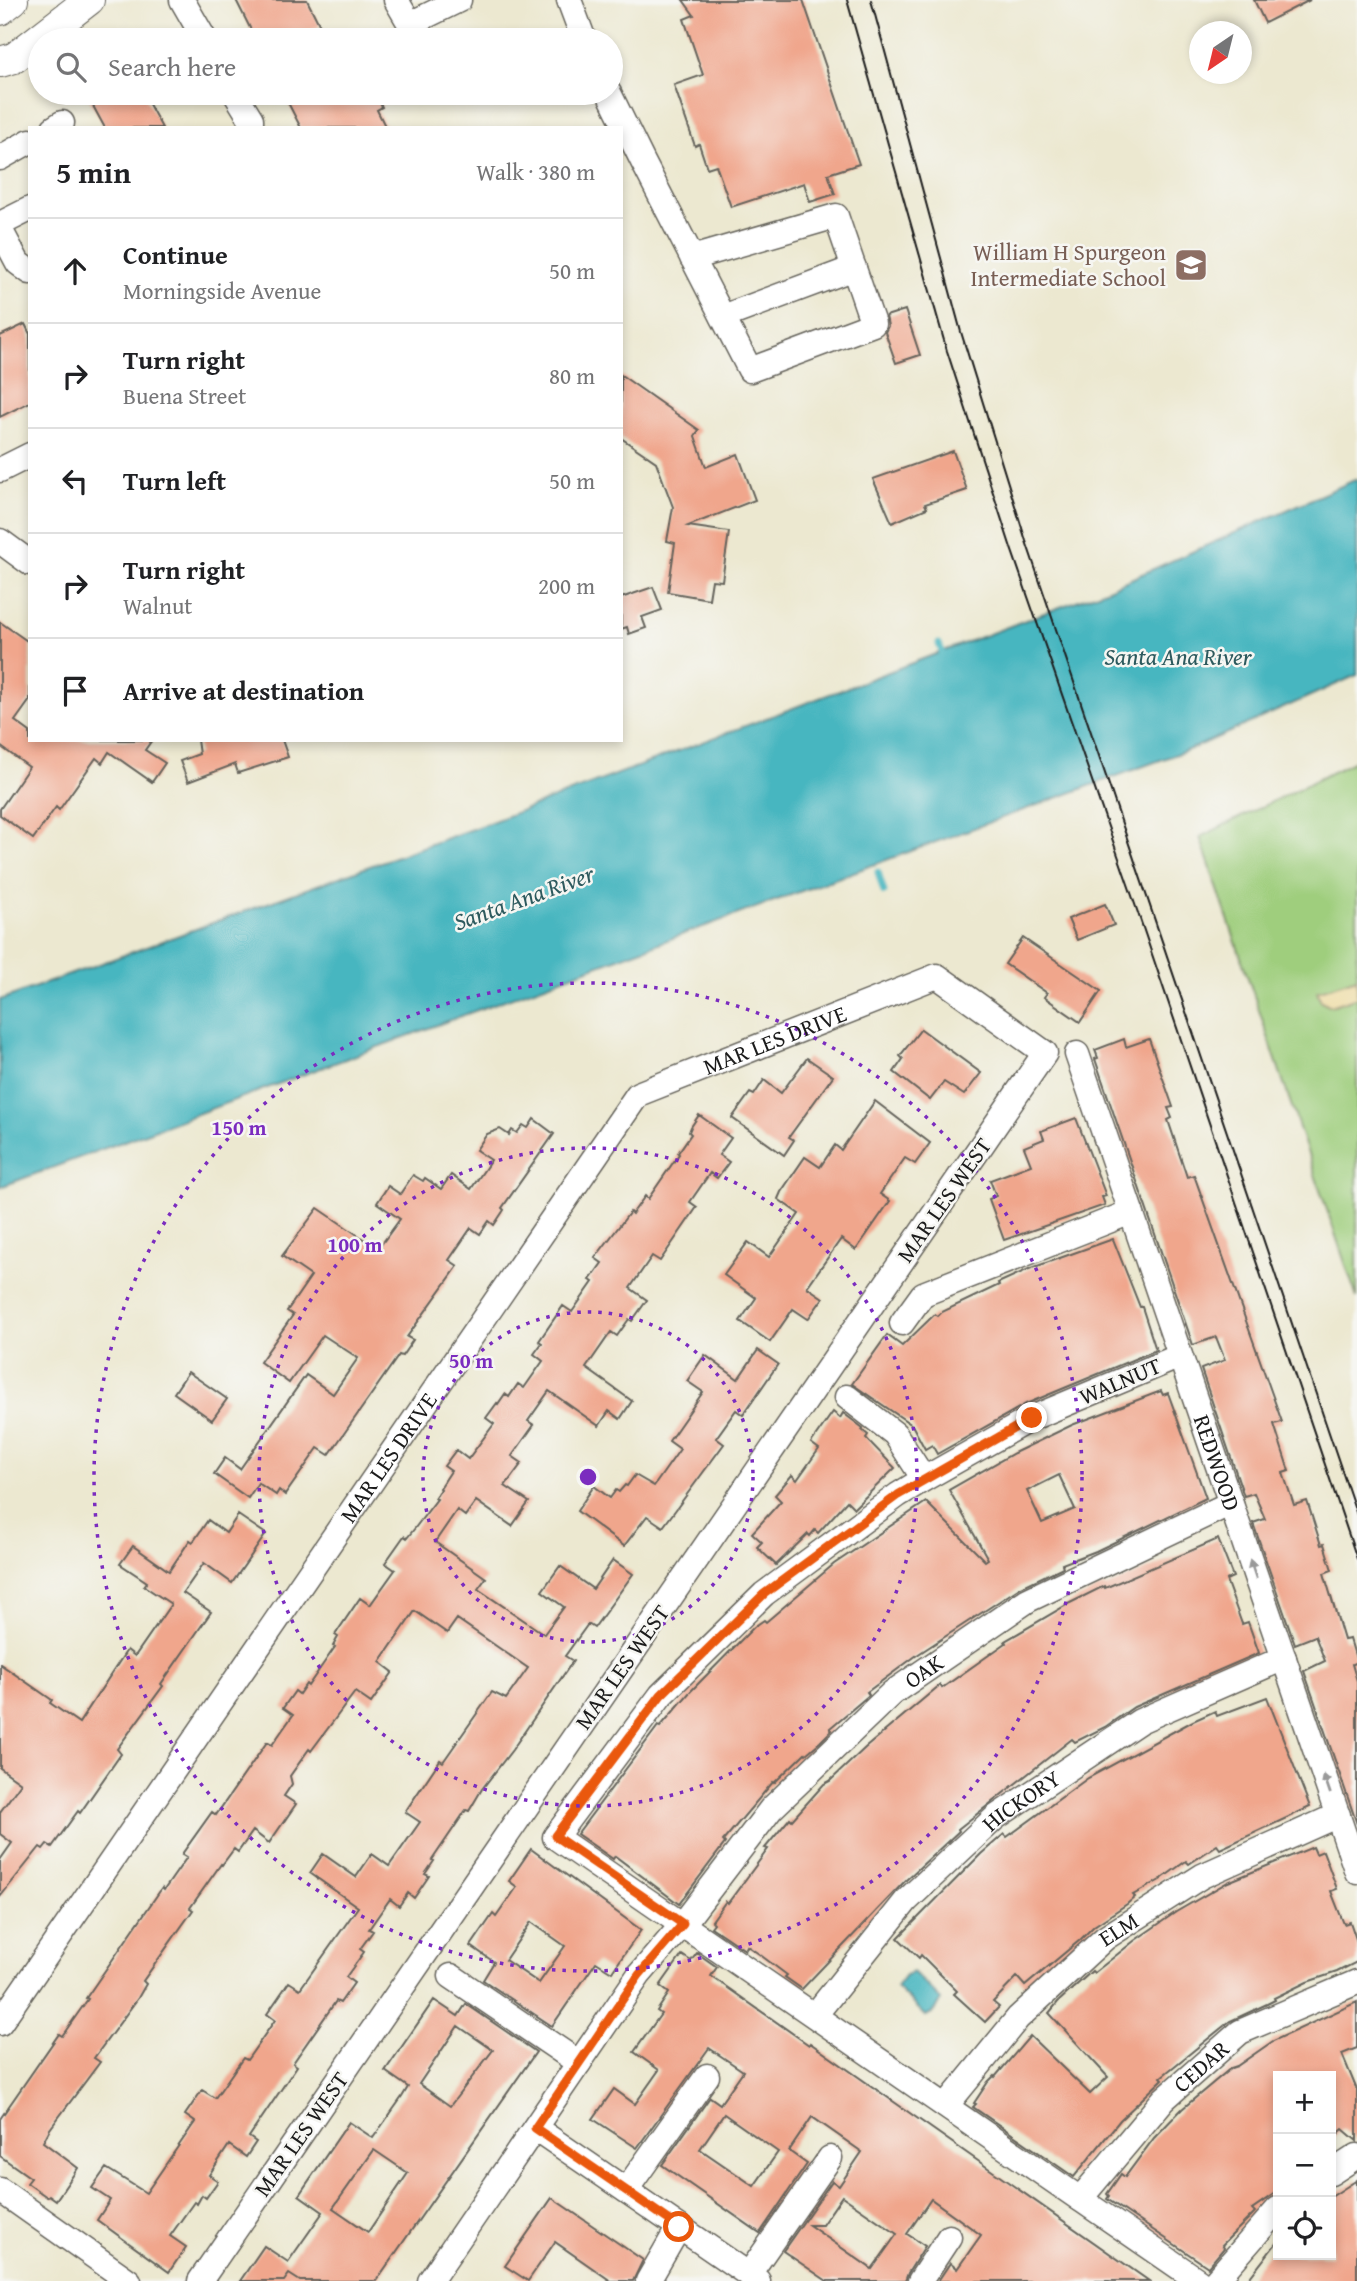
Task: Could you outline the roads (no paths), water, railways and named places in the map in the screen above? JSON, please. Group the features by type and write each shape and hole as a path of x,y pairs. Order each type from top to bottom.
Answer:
{"main road":[{"path":"0,10 13,0"},
{"path":"53,28 89,0"},
{"path":"0,62 14,58 28,47"}],"street":[{"path":"182,0 198,28"},
{"path":"396,0 410,24 458,0"},
{"path":"569,0 580,28"},
{"path":"243,105 251,119 251,126"},
{"path":"615,105 692,258 751,370 873,324 836,216 692,258"},
{"path":"0,158 28,142"},
{"path":"28,210 0,226 19,263 28,270"},
{"path":"723,317 854,268"},
{"path":"0,470 28,456"},
{"path":"0,541 28,562"},
{"name":"MAR LES DRIVE","path":"0,2023 638,1094 937,976 1045,1053"},
{"name":"MAR LES WEST","path":"200,2281 1045,1053"},
{"name":"REDWOOD","path":"1077,1054 1357,1871"},
{"path":"902,1323 923,1294 1130,1212"},
{"name":"WALNUT","path":"683,1924 555,1836 661,1695 764,1594 886,1503 1032,1418 1180,1356"},
{"path":"847,1397 895,1434 924,1479"},
{"name":"OAK","path":"430,2281 639,1975 683,1924 772,1809 892,1693 1028,1600 1231,1503"},
{"name":"HICKORY","path":"815,2015 906,1901 996,1817 1140,1721 1284,1658"},
{"name":"ELM","path":"946,2106 1018,2018 1105,1938 1202,1876 1338,1815"},
{"path":"683,1924 1199,2281"},
{"path":"451,1976 579,2063"},
{"name":"CEDAR","path":"1080,2199 1164,2099 1240,2032 1357,1982"},
{"path":"626,2190 707,2076"},
{"path":"535,2128 754,2278 830,2158"},
{"path":"1336,2170 1357,2156"},
{"path":"0,2190 129,2281"},
{"path":"1215,2281 1273,2215"},
{"path":"648,2281 679,2227"},
{"path":"920,2281 949,2237"}],"water":[{"name":"Santa Ana River","path":"1357,479 1357,675 1196,747 0,1187 0,1000 483,825 1108,589"},
{"path":"913,1972 941,2000 935,2010 925,2016 896,1987 905,1975"}],"waterway":[{"path":"939,644 945,659"},
{"path":"878,872 884,892"}],"tram line":[{"path":"847,0 947,351 1011,548 1357,1559"},
{"path":"871,0 961,332 1026,541 1357,1515"}],"place":[{"name":"William H Spurgeon Intermediate School","path":"1191,265"}]}
